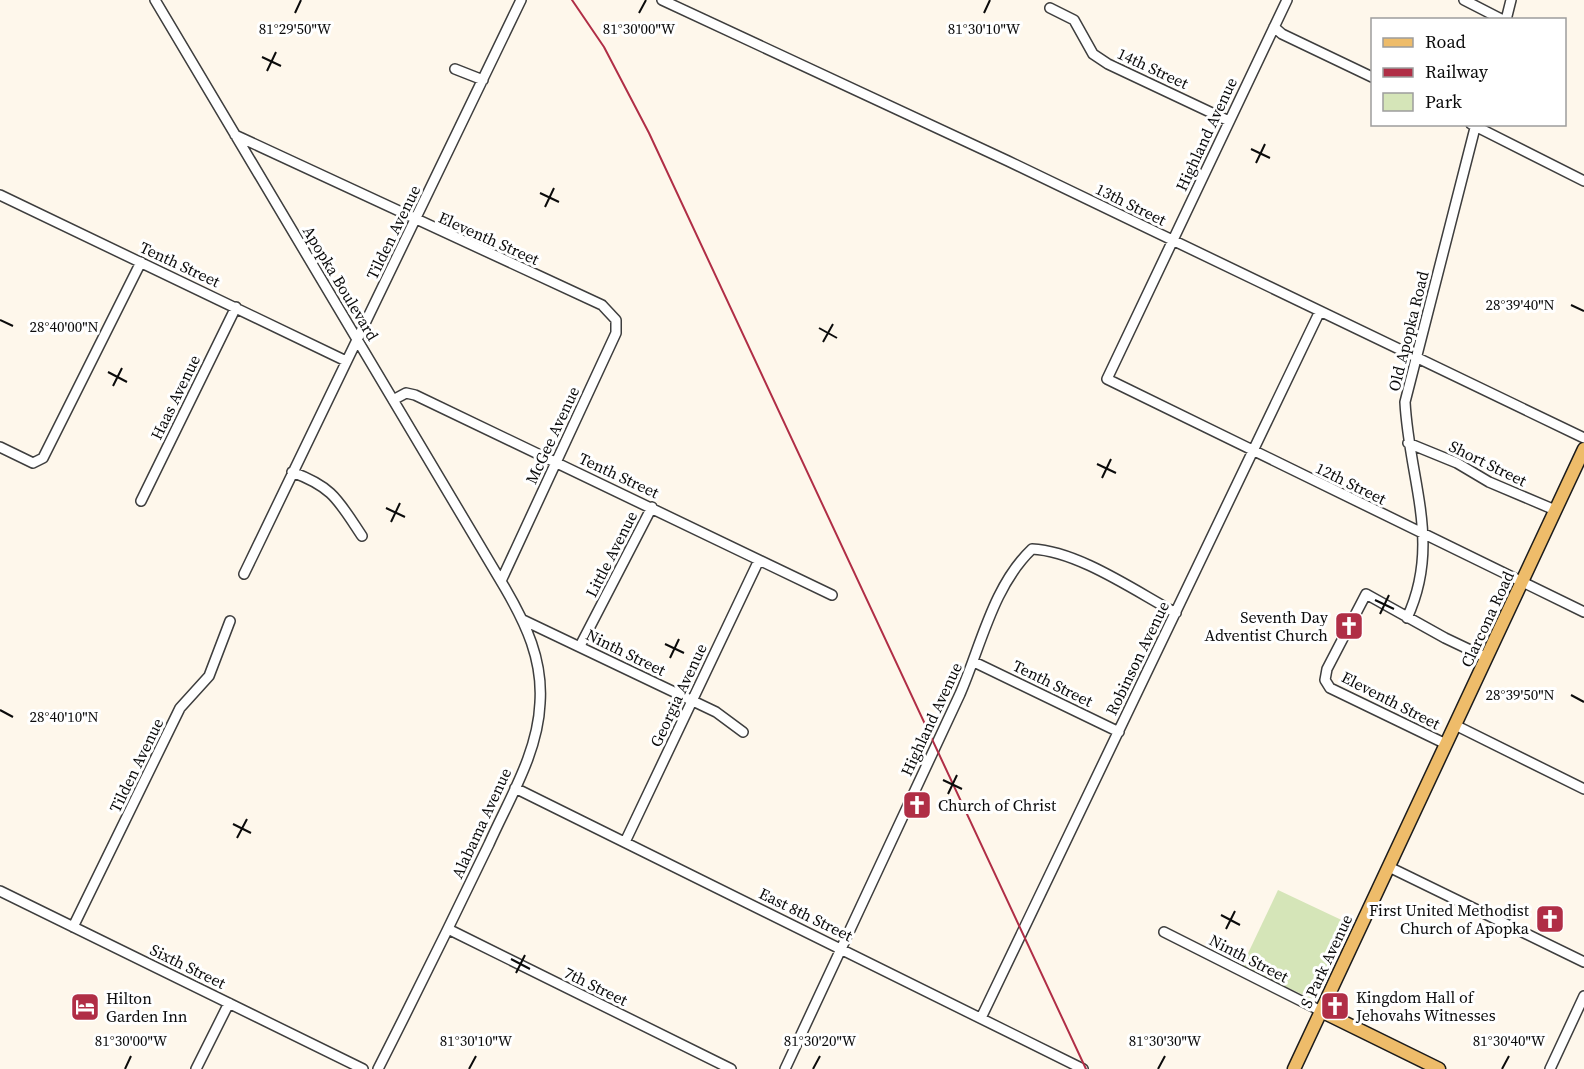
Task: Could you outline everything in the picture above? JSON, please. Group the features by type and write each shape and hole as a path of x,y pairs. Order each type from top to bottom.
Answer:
{"main road":[{"name":"Clarcona Road","path":"1389,867 1584,449"},
{"name":"S Park Avenue","path":"1294,1069 1389,867"},
{"path":"1321,1011 1439,1069"}],"street":[{"name":"Apopka Boulevard","path":"155,0 501,581"},
{"name":"Tilden Avenue","path":"244,573 521,0"},
{"name":"13th Street","path":"662,0 1000,157 1584,438"},
{"name":"Highland Avenue","path":"1107,379 1287,0"},
{"path":"1464,0 1500,18"},
{"path":"1505,18 1511,0"},
{"name":"14th Street","path":"1050,8 1074,20 1093,54 1108,64 1229,121"},
{"path":"1274,27 1282,34 1371,77"},
{"path":"455,69 483,80"},
{"name":"Old Apopka Road","path":"1407,618 1417,595 1422,574 1424,535 1408,443 1405,402 1474,126"},
{"path":"1476,126 1584,181"},
{"name":"Eleventh Street","path":"235,135 602,305"},
{"name":"Tenth Street","path":"0,195 346,361"},
{"path":"0,447 37,463 43,458 141,262"},
{"name":"McGee Avenue","path":"501,581 616,333 616,320 602,305"},
{"name":"Haas Avenue","path":"141,501 236,307"},
{"name":"Robinson Avenue","path":"981,1018 1320,311"},
{"name":"12th Street","path":"1107,379 1584,612"},
{"name":"Tenth Street","path":"393,400 411,393 832,595"},
{"name":"Short Street","path":"1408,443 1457,463 1489,482 1555,510"},
{"path":"291,472 316,481 335,495 362,536"},
{"name":"Little Avenue","path":"580,646 652,507"},
{"name":"Highland Avenue","path":"785,1069 974,662 1004,586 1020,560 1032,549 1049,550 1104,574 1176,613"},
{"name":"Georgia Avenue","path":"626,842 759,560"},
{"name":"Alabama Avenue","path":"378,1069 515,788 535,738 541,702 537,660 523,620 501,581"},
{"name":"Eleventh Street","path":"1407,618 1365,594 1327,669 1325,680 1330,688 1446,744"},
{"path":"1407,618 1487,658"},
{"name":"Ninth Street","path":"523,620 729,719 743,732"},
{"name":"Tilden Avenue","path":"73,927 180,708 209,676 230,621"},
{"name":"Tenth Street","path":"974,662 1119,732"},
{"path":"1455,725 1584,789"},
{"name":"East 8th Street","path":"515,788 1083,1069"},
{"path":"1389,867 1584,962"},
{"name":"Sixth Street","path":"0,891 363,1069"},
{"name":"7th Street","path":"448,929 731,1069"},
{"name":"Ninth Street","path":"1164,932 1321,1011"},
{"path":"1550,1069 1584,996"},
{"path":"196,1069 229,1003"},
{"path":"1058,1069 1063,1059"}],"green space":[{"path":"1278,890 1350,924 1314,1000 1242,966"}],"railway":[{"path":"572,0 604,47 649,133 1086,1069"}],"place":[{"name":"Seventh Day Adventist Church","path":"1349,626"},
{"name":"Church of Christ","path":"917,805"},
{"name":"First United Methodist Church of Apopka","path":"1550,919"},
{"name":"Kingdom Hall of Jehovahs Witnesses","path":"1335,1006"},
{"name":"Hilton Garden Inn","path":"85,1007"}]}
